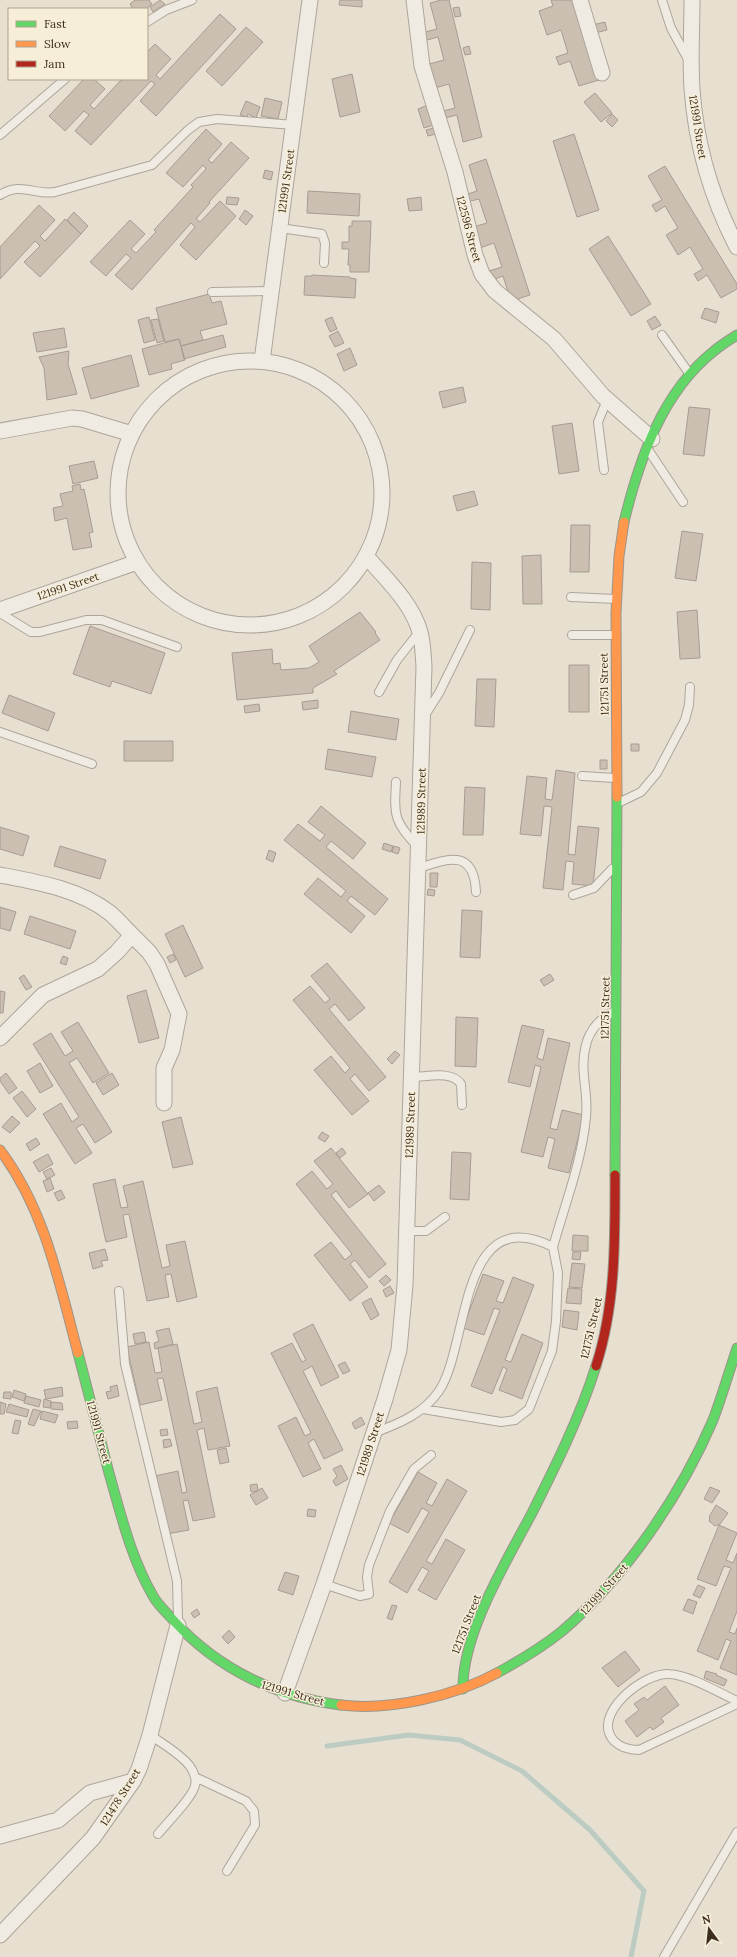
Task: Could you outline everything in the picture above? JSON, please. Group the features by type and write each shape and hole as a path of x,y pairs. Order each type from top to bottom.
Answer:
{"street":[{"name":"121991 Street","path":"262,361 310,0"},
{"name":"122596 Street","path":"414,0 422,66 454,172 475,255 482,274 495,290 554,339 583,375 650,444"},
{"path":"580,0 602,73"},
{"name":"121991 Street","path":"692,0 693,102 704,161 718,206 737,247"},
{"name":"121751 Street","path":"463,1689 462,1675 471,1641 510,1552 554,1469 590,1382 607,1322 615,1252 618,863 615,635 618,561 624,523 635,483 650,444 674,395 690,374 713,350 737,335"},
{"path":"262,361 286,366 308,374 328,386 346,402 365,427 372,441 380,464 383,488 382,511 376,535 356,573 343,588 310,611 279,622 253,625 233,624 195,614 162,592 148,578 137,562 127,542 120,521 118,498 119,476 123,454 132,434 146,411 164,392 186,378 216,366 236,362 262,361"},
{"path":"0,431 68,418 82,419 132,434"},
{"name":"121989 Street","path":"285,1693 324,1584 374,1433 399,1350 405,1292 424,666 420,631 409,609 400,595 366,556"},
{"name":"121991 Street","path":"0,612 137,562"},
{"path":"0,875 43,883 84,898 109,913 149,952 179,1014 172,1050 164,1068 164,1102"},
{"path":"0,1038 42,995 98,969 132,935"},
{"name":"121991 Street","path":"0,1150 27,1189 41,1222 53,1258 125,1532 135,1559 154,1598 178,1625 208,1653 236,1673 263,1686 285,1693 328,1704 354,1706 382,1705 429,1699 463,1689 494,1676 545,1644 584,1612 608,1588 651,1531 695,1456 713,1418 737,1348"},
{"name":"121478 Street","path":"0,1935 93,1838 133,1781 139,1769 150,1734 178,1625"},
{"path":"0,1836 58,1820 90,1793 133,1781"}],"lane":[{"path":"148,21 166,10 192,0"},
{"path":"662,0 671,28 692,65"},
{"path":"0,135 64,80"},
{"path":"0,195 13,189 23,188 52,193 152,165 193,126 203,121 217,119 294,125"},
{"path":"0,128 10,127"},
{"path":"280,228 322,234 325,243 324,263"},
{"path":"212,292 271,291"},
{"path":"662,335 690,374"},
{"path":"604,470 598,422 608,400"},
{"path":"650,444 683,502"},
{"path":"571,597 616,599"},
{"path":"0,612 31,632 40,632 86,620 102,620 177,647"},
{"path":"423,719 439,693 470,630"},
{"path":"379,692 398,660 420,631"},
{"path":"572,634 615,635"},
{"path":"617,803 641,792 657,773 686,720 690,687"},
{"path":"0,732 92,764"},
{"path":"582,776 617,778"},
{"path":"396,782 394,807 396,819 405,833 419,849"},
{"path":"419,868 443,860 451,859 461,861 470,867 474,874 476,892"},
{"path":"573,895 589,891 598,886 618,863"},
{"path":"423,1409 501,1422 515,1420 529,1409 552,1351 556,1321 558,1273 553,1247 575,1170 585,1124 587,1107 582,1072 587,1040 599,1021 617,1010"},
{"path":"412,1077 444,1076 454,1078 461,1084 462,1105"},
{"path":"407,1231 426,1231 445,1217"},
{"path":"374,1433 408,1419 423,1409 439,1391 451,1368 463,1312 471,1288 488,1252 500,1241 514,1238 536,1240 553,1247"},
{"path":"119,1291 125,1364 177,1581 178,1625"},
{"path":"324,1584 360,1596 368,1595 368,1565 390,1511 414,1470 431,1455"},
{"path":"662,1674 676,1675 689,1680 737,1703 639,1750 623,1748 615,1742 609,1734 608,1727 613,1711 624,1696 641,1683 662,1674"},
{"path":"150,1734 187,1764 194,1777 194,1789 158,1834"},
{"path":"194,1777 246,1801 254,1811 256,1818 255,1825 227,1871"},
{"path":"664,1957 737,1832"}],"building":[{"path":"135,0 149,0 152,4 147,8 132,8 130,4"},
{"path":"160,0 165,4 153,12 150,7"},
{"path":"340,0 362,0 362,7 339,5"},
{"path":"441,0 449,0 482,137 463,142 457,115 445,118 443,111 455,108 449,84 435,88 429,64 444,60 438,37 427,40 425,32 437,29 430,3"},
{"path":"551,0 572,0 599,80 579,86 570,61 559,65 556,57 568,53 561,30 547,35 539,11 553,6"},
{"path":"459,7 461,16 455,17 453,8"},
{"path":"220,14 236,29 156,116 140,101 155,84 151,81 91,145 75,131 89,115 84,111 65,131 49,116 83,80 95,80 105,89 90,105 94,109 121,80 148,80 148,51 155,44 171,59 156,75 160,79"},
{"path":"605,22 607,30 595,33 593,25"},
{"path":"246,27 263,42 222,86 206,71"},
{"path":"469,46 471,54 465,55 463,48"},
{"path":"352,74 360,112 340,117 332,79"},
{"path":"595,93 612,113 601,122 584,102"},
{"path":"265,98 282,102 278,119 261,116"},
{"path":"246,101 260,107 256,118 248,114 247,117 240,115"},
{"path":"428,105 434,125 424,128 418,109"},
{"path":"612,114 618,120 612,127 606,121"},
{"path":"434,128 436,134 428,136 426,130"},
{"path":"206,129 222,144 208,160 212,163 231,142 249,158 209,202 210,203 196,219 200,222 220,201 236,216 196,260 180,245 195,227 191,223 132,290 115,275 131,258 126,254 106,276 90,262 130,220 145,234 131,249 136,253 156,232 154,230 193,187 191,185 206,169 203,165 183,187 166,173"},
{"path":"574,134 599,210 577,217 553,141"},
{"path":"486,159 530,295 511,301 503,276 492,280 489,271 502,267 494,243 480,248 473,227 487,223 479,199 467,202 465,195 477,191 469,165"},
{"path":"665,166 737,284 737,289 721,298 707,275 698,281 694,274 703,269 690,247 678,255 666,235 678,228 665,206 656,212 652,205 662,200 648,176"},
{"path":"265,170 273,172 271,180 263,178"},
{"path":"308,191 360,194 359,216 307,213"},
{"path":"227,197 239,198 237,205 226,204"},
{"path":"421,197 422,210 409,211 407,199"},
{"path":"39,205 55,220 40,236 45,241 65,219 81,234 40,277 24,262 40,246 35,241 0,279 0,247"},
{"path":"245,210 253,216 246,225 239,219"},
{"path":"74,212 88,226 81,234 67,220"},
{"path":"352,221 371,221 369,272 350,272 350,265 348,265 349,249 342,249 342,242 349,242 349,226 352,226"},
{"path":"608,236 651,304 631,316 589,249"},
{"path":"305,276 350,277 356,279 355,298 304,295"},
{"path":"209,294 212,303 221,301 227,324 200,331 203,340 181,346 179,339 165,342 156,308"},
{"path":"705,308 719,312 716,323 701,318"},
{"path":"655,316 661,325 652,330 647,321"},
{"path":"149,317 155,340 144,343 138,320"},
{"path":"332,317 337,329 330,332 325,320"},
{"path":"158,319 164,341 157,343 151,320"},
{"path":"64,328 67,347 37,352 33,333"},
{"path":"338,331 344,343 335,347 329,336"},
{"path":"223,335 226,347 184,359 181,346"},
{"path":"179,339 185,360 171,364 172,369 149,375 142,349"},
{"path":"350,348 357,365 344,371 337,354"},
{"path":"69,351 68,364 77,394 47,400 44,368 39,357"},
{"path":"131,355 139,386 91,399 82,368"},
{"path":"463,387 466,402 443,408 439,392"},
{"path":"689,407 710,409 704,456 683,454"},
{"path":"572,423 579,471 559,474 552,426"},
{"path":"94,461 98,478 73,484 69,466"},
{"path":"80,484 81,490 84,489 93,532 89,533 92,547 73,550 67,518 55,521 53,508 63,506 60,494 73,491 72,486"},
{"path":"474,491 478,505 457,511 453,496"},
{"path":"571,525 590,525 589,572 570,572"},
{"path":"682,531 703,534 696,581 675,578"},
{"path":"541,555 542,604 523,604 522,556"},
{"path":"472,562 491,563 490,610 471,609"},
{"path":"697,610 700,658 680,659 677,612"},
{"path":"360,612 376,632 375,633 380,640 334,671 337,674 313,688 313,693 237,700 232,653 272,649 273,664 280,663 281,670 309,668 319,662 309,646"},
{"path":"90,626 165,653 151,694 112,681 110,687 73,674"},
{"path":"569,665 589,665 589,712 569,712"},
{"path":"477,679 496,679 494,727 475,726"},
{"path":"9,695 55,713 48,731 2,713"},
{"path":"318,700 318,708 303,710 302,702"},
{"path":"259,704 260,711 245,713 244,706"},
{"path":"351,711 399,719 396,740 348,732"},
{"path":"124,741 173,741 173,761 124,761"},
{"path":"631,744 639,744 639,751 631,751"},
{"path":"328,749 376,757 372,777 325,769"},
{"path":"600,760 607,760 607,769 600,769"},
{"path":"556,770 575,773 568,854 575,855 578,826 599,828 593,886 572,884 574,862 566,861 563,890 543,888 552,807 544,806 541,836 520,834 527,776 547,778 545,799 552,800"},
{"path":"465,787 485,788 483,835 463,835"},
{"path":"321,806 366,843 353,859 331,841 326,847 388,899 375,915 351,896 347,901 365,916 351,933 304,894 318,878 341,897 346,891 284,840 298,824 320,841 325,835 308,822"},
{"path":"0,827 29,836 23,856 0,849"},
{"path":"384,843 393,846 391,852 382,849"},
{"path":"60,846 106,860 100,879 54,866"},
{"path":"394,846 400,848 398,854 392,852"},
{"path":"269,850 276,853 273,862 266,859"},
{"path":"430,873 438,873 437,887 430,887"},
{"path":"428,889 435,890 434,896 427,895"},
{"path":"0,907 16,912 10,931 0,928"},
{"path":"462,910 482,911 480,958 460,957"},
{"path":"30,916 76,931 70,949 24,934"},
{"path":"183,925 203,968 185,977 165,934"},
{"path":"173,954 176,960 170,963 167,957"},
{"path":"63,956 68,958 66,965 60,963"},
{"path":"327,963 365,1008 349,1021 335,1004 329,1009 386,1077 369,1091 355,1074 350,1079 369,1101 352,1115 314,1070 331,1056 345,1073 350,1068 293,1000 310,986 325,1003 330,999 311,976"},
{"path":"550,974 554,980 544,986 540,980"},
{"path":"24,975 32,987 26,990 19,978"},
{"path":"146,990 159,1038 139,1043 127,996"},
{"path":"0,991 5,992 3,1013 0,1013"},
{"path":"456,1017 478,1018 476,1067 455,1066"},
{"path":"78,1022 109,1073 93,1083 77,1058 69,1063 112,1132 95,1143 83,1124 76,1128 92,1153 75,1164 43,1114 61,1103 72,1122 79,1117 33,1044 51,1033 65,1056 73,1051 61,1032"},
{"path":"522,1025 544,1030 537,1058 543,1060 548,1038 570,1043 550,1128 557,1130 562,1110 584,1115 569,1173 548,1168 555,1139 548,1137 543,1157 521,1152 541,1067 535,1065 530,1087 508,1082"},
{"path":"395,1051 400,1055 392,1064 387,1059"},
{"path":"40,1063 53,1086 40,1093 27,1071"},
{"path":"6,1073 17,1088 9,1094 0,1081 0,1078"},
{"path":"112,1073 119,1085 103,1095 96,1083"},
{"path":"22,1091 36,1109 27,1117 13,1098"},
{"path":"12,1116 20,1123 10,1133 2,1127"},
{"path":"181,1117 193,1164 173,1168 162,1122"},
{"path":"322,1132 329,1136 325,1142 318,1138"},
{"path":"36,1138 40,1144 30,1151 26,1144"},
{"path":"331,1148 368,1194 349,1208 336,1191 331,1195 386,1264 369,1278 355,1260 350,1264 368,1287 350,1301 314,1255 331,1242 345,1260 352,1254 296,1184 312,1171 327,1189 333,1184 314,1161"},
{"path":"342,1148 346,1153 340,1158 336,1153"},
{"path":"452,1152 471,1153 469,1200 450,1199"},
{"path":"48,1154 53,1164 39,1172 33,1162"},
{"path":"51,1168 55,1175 47,1179 43,1172"},
{"path":"50,1178 54,1189 47,1192 43,1181"},
{"path":"115,1179 121,1208 128,1207 123,1186 143,1181 162,1268 170,1266 166,1245 185,1241 197,1297 177,1302 171,1274 165,1275 169,1297 147,1301 129,1214 123,1215 127,1237 106,1242 93,1184"},
{"path":"379,1185 385,1192 374,1201 368,1193"},
{"path":"61,1190 65,1198 58,1201 54,1193"},
{"path":"573,1235 588,1236 588,1251 572,1251"},
{"path":"105,1249 108,1260 101,1261 103,1266 93,1269 89,1253"},
{"path":"573,1252 581,1252 580,1260 572,1259"},
{"path":"572,1263 585,1264 582,1288 569,1287"},
{"path":"483,1274 504,1281 496,1301 503,1303 513,1277 534,1285 505,1360 511,1362 522,1334 543,1343 522,1399 499,1390 507,1369 503,1367 492,1394 471,1386 500,1310 494,1308 484,1335 463,1328"},
{"path":"386,1275 391,1280 384,1286 379,1281"},
{"path":"390,1286 394,1293 386,1297 383,1290"},
{"path":"568,1288 582,1289 581,1304 566,1303"},
{"path":"371,1298 379,1315 371,1320 362,1303"},
{"path":"564,1310 579,1312 577,1330 562,1327"},
{"path":"313,1324 339,1377 321,1386 312,1366 303,1371 343,1450 324,1459 314,1439 308,1443 321,1469 303,1477 278,1426 296,1417 305,1436 311,1433 271,1353 292,1343 302,1362 306,1360 293,1334"},
{"path":"169,1328 173,1344 155,1349 154,1343 159,1341 156,1331"},
{"path":"144,1332 146,1342 135,1344 133,1334"},
{"path":"149,1342 155,1373 162,1372 158,1348 177,1344 194,1424 202,1422 196,1392 217,1387 230,1446 208,1450 204,1428 197,1430 215,1517 193,1521 188,1500 183,1501 189,1530 167,1534 155,1476 178,1471 182,1493 187,1492 163,1378 157,1379 162,1400 140,1405 127,1347"},
{"path":"345,1362 350,1371 343,1374 338,1365"},
{"path":"117,1385 119,1396 108,1399 106,1392 111,1391 110,1387"},
{"path":"62,1387 63,1396 46,1399 44,1390"},
{"path":"14,1390 26,1394 24,1401 12,1397"},
{"path":"4,1392 11,1392 11,1399 3,1398"},
{"path":"26,1396 41,1400 39,1407 24,1403"},
{"path":"44,1399 51,1401 50,1408 43,1407"},
{"path":"0,1402 6,1404 4,1414 0,1414"},
{"path":"51,1402 62,1403 63,1410 51,1409"},
{"path":"9,1404 29,1410 27,1417 6,1412"},
{"path":"33,1409 41,1411 34,1426 28,1424"},
{"path":"42,1411 58,1415 55,1423 40,1419"},
{"path":"361,1417 365,1424 355,1429 352,1423"},
{"path":"15,1420 21,1421 18,1434 12,1433"},
{"path":"77,1421 78,1428 68,1429 67,1422"},
{"path":"167,1429 168,1435 161,1436 160,1430"},
{"path":"170,1439 172,1446 164,1448 163,1440"},
{"path":"226,1448 229,1462 220,1464 217,1450"},
{"path":"341,1465 348,1479 336,1486 333,1481 337,1476 333,1469"},
{"path":"418,1472 437,1483 426,1503 432,1506 447,1479 467,1491 426,1561 432,1564 446,1539 465,1550 436,1600 418,1590 429,1571 422,1567 407,1593 389,1582 429,1512 422,1508 408,1533 389,1523"},
{"path":"257,1484 258,1491 251,1492 250,1485"},
{"path":"710,1487 720,1491 712,1503 704,1499"},
{"path":"262,1488 268,1498 256,1505 250,1495"},
{"path":"716,1505 728,1513 720,1524 715,1526 709,1521 709,1517"},
{"path":"308,1509 316,1510 315,1517 307,1516"},
{"path":"719,1525 737,1533 726,1560 733,1563 737,1553 737,1611 729,1632 735,1634 737,1628 737,1675 720,1668 731,1641 726,1639 718,1660 697,1651 731,1568 724,1566 716,1586 697,1579"},
{"path":"285,1572 299,1576 293,1595 278,1590"},
{"path":"698,1585 705,1588 700,1598 693,1595"},
{"path":"688,1599 697,1602 693,1614 683,1610"},
{"path":"392,1605 397,1606 392,1620 387,1618"},
{"path":"197,1609 200,1614 194,1618 191,1613"},
{"path":"229,1630 235,1637 228,1644 222,1637"},
{"path":"625,1651 640,1670 618,1687 602,1668"},
{"path":"706,1671 717,1674 716,1675 727,1680 724,1686 704,1678"},
{"path":"665,1686 679,1705 661,1718 664,1722 653,1730 650,1727 637,1737 625,1721 639,1710 634,1704 644,1697 647,1700"}],"waterway":[{"path":"327,1746 409,1735 460,1740 522,1771 590,1830 644,1891 631,1957"}],"traffic: fast":[{"path":"624,522 645,451 667,407 680,386 696,368 717,349 737,335"},
{"path":"615,1175 617,797"},
{"path":"497,1673 546,1643 561,1632 584,1611 607,1587 649,1534 685,1477 700,1448 713,1420 737,1348"},
{"path":"78,1353 127,1536 145,1582 157,1603 191,1638 229,1667 271,1688 317,1701 341,1705"},
{"path":"463,1689 465,1668 470,1645 487,1599 559,1459 583,1404 596,1366"}],"traffic: slow":[{"path":"617,797 616,613 619,556 624,522"},
{"path":"0,1150 28,1197 49,1247 78,1353"},
{"path":"341,1705 380,1706 422,1700 462,1689 497,1673"}],"traffic: jam":[{"path":"596,1366 603,1343 611,1295 615,1223 615,1175"}]}
